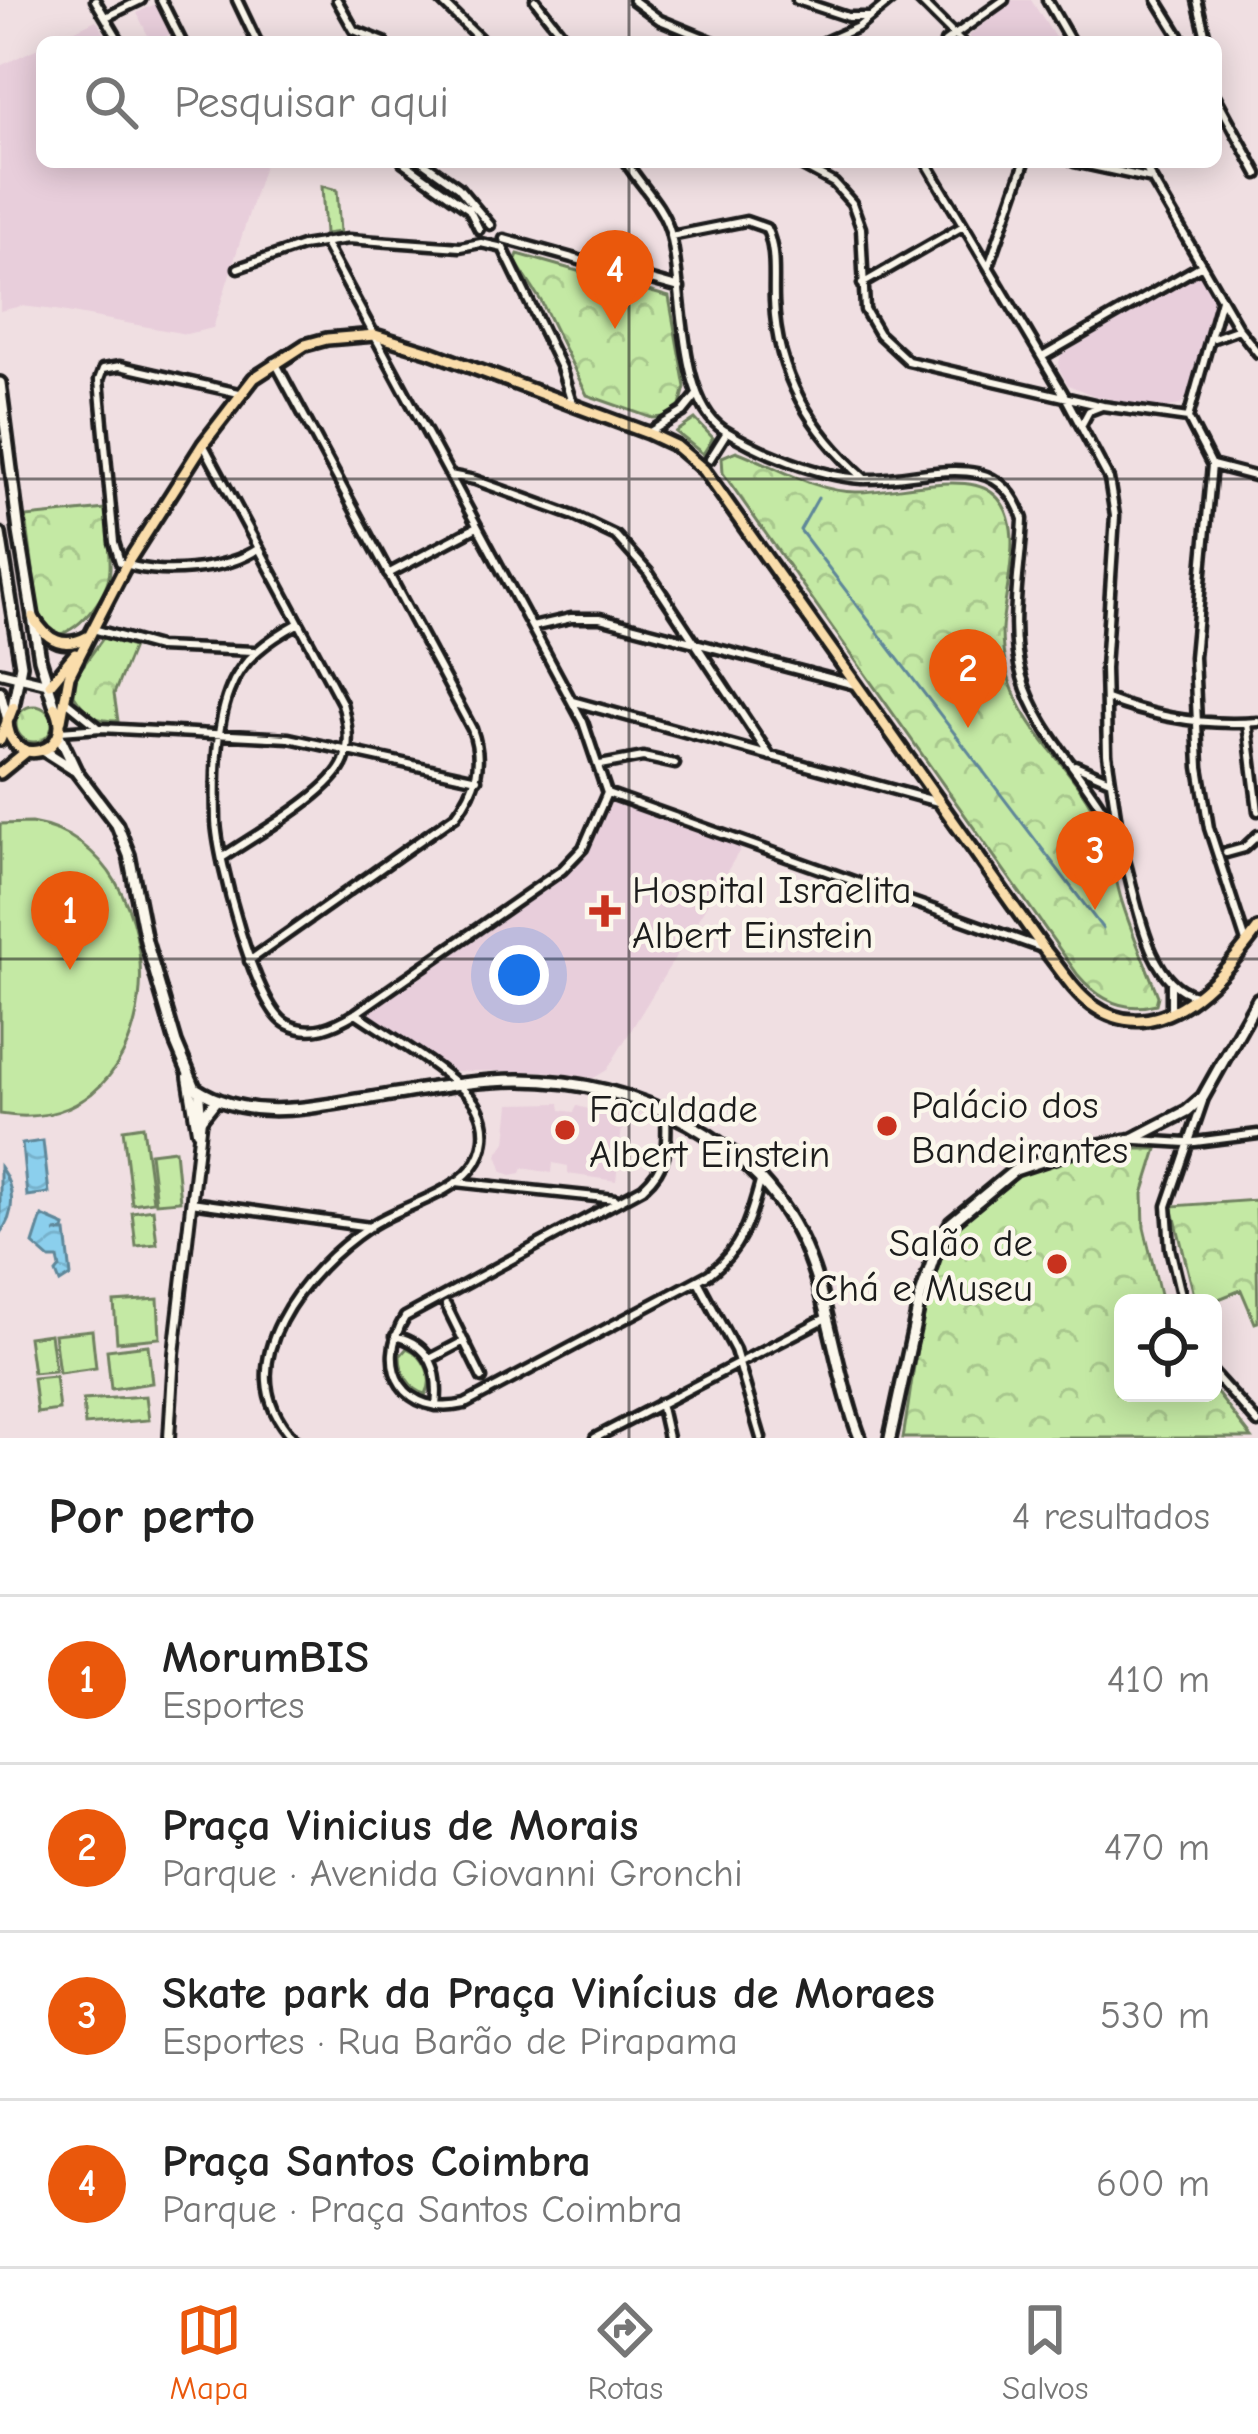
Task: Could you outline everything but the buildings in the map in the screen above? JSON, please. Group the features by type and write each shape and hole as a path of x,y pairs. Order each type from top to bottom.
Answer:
{"main road":[{"path":"76,770 60,728 60,704 69,676 126,566 202,444 239,394 274,362 327,339 375,335 648,433 676,446 704,470 1044,949 1079,994 1107,1013 1135,1019 1171,1012 1202,996 1258,929"},
{"path":"0,383 33,617 42,663 60,704"},
{"path":"0,740 20,672 0,533 11,525 19,532"},
{"path":"33,617 55,641 70,644 91,632"},
{"path":"50,684 91,632"},
{"path":"20,672 42,663"},
{"path":"7,719 10,738 27,751"},
{"path":"44,750 60,728"},
{"path":"0,772 27,751 44,750 76,770 108,808 129,855 146,941 188,1077 199,1090 242,1108 275,1111 458,1084 549,1081 640,1099 716,1140 760,1182 806,1250 860,1438"},
{"path":"890,1438 920,1295 950,1223 1016,1170 1082,1148 1133,1139 1169,1124 1203,1097 1258,999"},
{"path":"201,1119 217,1099"}],"street":[{"path":"95,0 117,36"},
{"path":"106,17 141,0"},
{"path":"161,0 179,36"},
{"path":"237,0 254,36"},
{"path":"337,0 354,30 369,36"},
{"path":"440,0 477,36"},
{"path":"535,0 563,36"},
{"path":"634,0 660,20 699,36"},
{"path":"797,0 848,17 872,16"},
{"path":"840,36 891,0"},
{"path":"920,0 956,36"},
{"path":"962,36 1004,0"},
{"path":"1047,0 1068,36"},
{"path":"1157,0 1179,36"},
{"path":"1197,0 1204,36"},
{"path":"845,34 848,17"},
{"path":"1222,106 1258,174"},
{"path":"412,168 469,208 504,243 572,403"},
{"path":"431,168 458,187 483,227 481,243"},
{"path":"630,168 662,212 671,236 696,396 707,415 727,432 823,471 865,479 968,471 998,483 1012,497 1023,519 1017,644 1022,678 1049,735 1103,810 1120,845"},
{"path":"806,168 834,183 852,203 860,228 862,284 870,321 893,351 908,361 1103,406 1188,418"},
{"path":"929,168 1066,398 1100,459 1114,498 1105,668 1110,780 1120,845 1150,948 1171,980 1183,991 1202,996"},
{"path":"988,267 1022,168"},
{"path":"1103,168 1152,179"},
{"path":"1126,173 1133,168"},
{"path":"1145,168 1258,353"},
{"path":"671,236 746,221 766,228 772,245 777,337 793,389 820,433 865,479"},
{"path":"862,284 963,226"},
{"path":"238,268 324,242 369,238 460,247 504,243 680,288"},
{"path":"299,623 256,651 228,693 220,734 216,820 249,961 270,1010 288,1025 321,1030 356,1012 562,870 583,848 607,794 572,700 324,242"},
{"path":"1042,357 1202,265"},
{"path":"1221,299 1188,418 1212,465 1194,657 1195,722 1209,828 1244,924 1246,944"},
{"path":"1209,346 1220,333 1239,328"},
{"path":"385,358 402,343"},
{"path":"249,961 446,824 466,803 477,779 472,729 274,362"},
{"path":"239,394 120,366 103,369 101,405 114,542 126,566 220,567 259,548"},
{"path":"1038,392 1056,381"},
{"path":"648,433 683,412 696,396"},
{"path":"1082,428 1086,415 1103,406"},
{"path":"710,459 727,432"},
{"path":"202,444 342,703 347,748 342,766 327,784 222,858"},
{"path":"1212,465 1258,477"},
{"path":"448,475 553,508 616,536 648,572 770,756"},
{"path":"388,574 477,526"},
{"path":"532,627 571,618 600,618 860,686"},
{"path":"91,632 168,648 256,651"},
{"path":"0,672 20,672 50,684"},
{"path":"0,691 7,719"},
{"path":"1107,699 1195,722 1258,722"},
{"path":"572,700 941,802"},
{"path":"60,704 100,728"},
{"path":"1247,723 1258,812"},
{"path":"60,728 290,738 477,779"},
{"path":"600,765 643,757 675,764"},
{"path":"1071,764 1110,780"},
{"path":"607,794 1044,949"},
{"path":"1226,853 1244,848 1258,835"},
{"path":"1171,980 1171,1012"},
{"path":"293,1438 283,1426 266,1372 285,1313 314,1275 370,1226 455,1182 478,1159 485,1132 478,1108 458,1084 356,1012"},
{"path":"188,1077 197,1132"},
{"path":"169,1438 201,1119 199,1090"},
{"path":"1182,1294 1170,1248 1167,1206 1203,1097"},
{"path":"666,1112 663,1166 643,1187 405,1318 395,1336 391,1361 400,1383 418,1400 436,1406 465,1405 698,1281 721,1265 740,1242 760,1182"},
{"path":"1133,1139 1187,1143 1258,1133"},
{"path":"455,1182 619,1200"},
{"path":"191,1202 370,1226"},
{"path":"698,1281 739,1361 761,1438"},
{"path":"446,1305 482,1378"},
{"path":"595,1438 826,1317"},
{"path":"395,1336 414,1342 430,1359 437,1376 436,1406"},
{"path":"430,1359 464,1341"},
{"path":"1222,1383 1258,1423"},
{"path":"660,1403 668,1438"}],"shaded area":[{"path":"1012,0 1031,0 1054,36 969,36"},
{"path":"159,2 174,33 148,36 137,13"},
{"path":"96,20 106,36 63,36"},
{"path":"36,49 36,168 263,168 213,328 186,334 56,310 21,306 0,311 0,66"},
{"path":"1199,274 1215,310 1192,390 1180,405 1161,409 1095,396 1068,385 1058,367 1061,355"},
{"name":"Hospital Israelita Albert Einstein","path":"609,797 743,845 607,1070 594,1078 541,1071 448,1071 363,1016 568,866 590,838"},
{"name":"Faculdade Albert Einstein","path":"560,1103 561,1110 574,1112 577,1106 623,1118 616,1181 568,1174 568,1166 553,1163 552,1173 523,1168 511,1175 503,1172 497,1155 506,1142 510,1104"}],"green space":[{"path":"322,186 337,190 340,232 325,234"},
{"path":"518,254 669,297 685,387 680,406 665,417 652,418 587,395 541,301 515,261"},
{"path":"695,419 713,438 703,454 676,432"},
{"path":"736,451 841,491 963,483 991,492 1003,504 1012,538 1002,631 1013,689 1024,713 1100,823 1126,914 1158,996 1156,1004 1133,1007 1113,1002 1078,975 723,473 722,457"},
{"path":"106,509 110,562 105,589 85,618 58,635 44,627 39,614 26,517"},
{"path":"103,638 133,647 114,694 118,721 92,716 74,695 77,674"},
{"path":"34,706 46,712 52,724 46,736 34,742 22,736 16,724 22,712"},
{"path":"31,823 81,844 116,883 136,934 140,989 128,1042 101,1085 59,1111 0,1114 0,824"},
{"path":"143,1126 153,1201 132,1204 123,1129"},
{"path":"1106,1149 1157,1149 1143,1194 1144,1227 1160,1294 1114,1294 1114,1402 1222,1400 1252,1438 903,1438 923,1319 948,1244 969,1211 997,1185 1033,1165"},
{"path":"175,1150 180,1201 156,1203 150,1153"},
{"path":"1256,1200 1258,1322 1241,1290 1222,1298 1222,1294 1194,1294 1172,1206"},
{"path":"153,1209 157,1244 136,1246 132,1212"},
{"path":"158,1299 160,1338 117,1342 114,1302"},
{"path":"92,1330 96,1368 59,1373 54,1334"},
{"path":"50,1334 55,1371 33,1373 28,1337"},
{"path":"148,1345 152,1383 111,1389 107,1350"},
{"path":"407,1348 426,1368 426,1394 415,1389 404,1374 400,1356"},
{"path":"55,1376 59,1410 37,1413 33,1378"},
{"path":"146,1396 149,1420 85,1425 83,1400"}],"water":[{"path":"43,1141 49,1193 27,1196 22,1144"},
{"path":"0,1167 12,1200 0,1233"},
{"path":"42,1216 65,1226 64,1231 54,1232 66,1232 71,1276 60,1283 58,1259 50,1259 33,1244"}],"waterway":[{"path":"818,498 800,530 1103,929"}],"place":[{"name":"Praça Santos Coimbra","path":"615,329"},
{"name":"Praça Vinicius de Morais","path":"968,728"},
{"name":"Skate park da Praça Vinícius de Moraes","path":"1095,910"},
{"name":"Hospital Israelita Albert Einstein","path":"605,911"},
{"name":"MorumBIS","path":"70,970"},
{"name":"Palácio dos Bandeirantes","path":"887,1126"},
{"name":"Faculdade Albert Einstein","path":"565,1130"},
{"name":"Salão de Chá e Museu","path":"1057,1264"}]}
